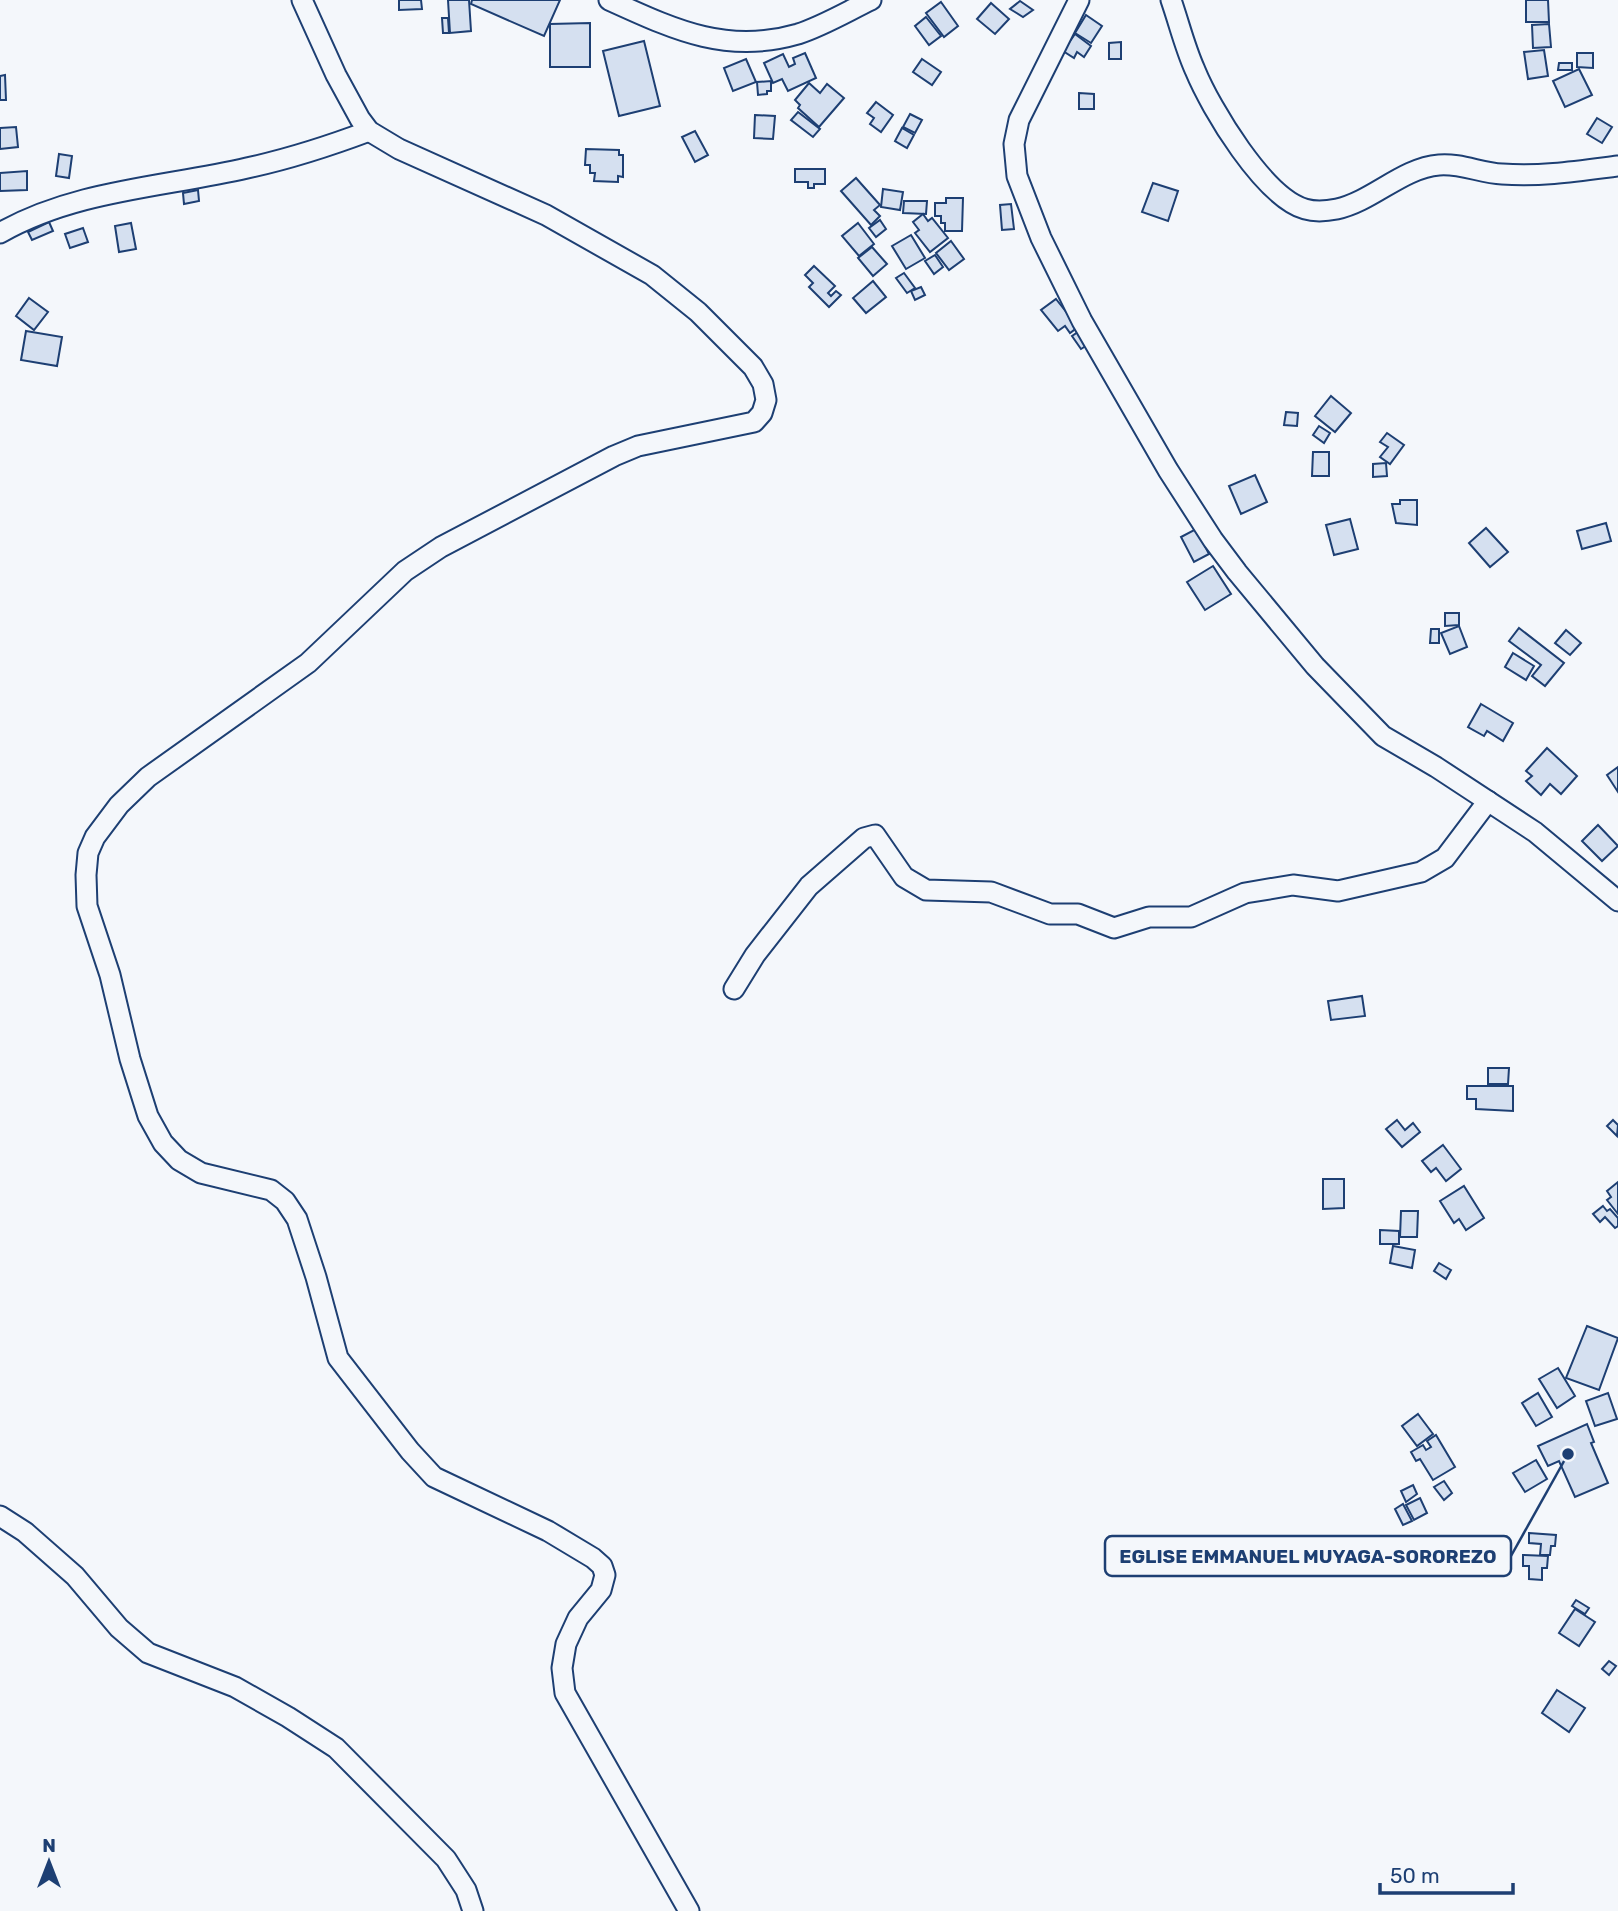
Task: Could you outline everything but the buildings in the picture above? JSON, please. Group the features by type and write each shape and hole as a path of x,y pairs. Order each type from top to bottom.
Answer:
{"street":[{"path":"302,0 336,75 369,131 399,149 546,215 652,275 698,312 753,367 763,384 766,400 762,413 754,422 638,446 614,456 441,547 405,571 307,663 148,777 118,804 95,837 88,853 87,906 110,975 130,1059 148,1116 163,1143 179,1160 201,1173 271,1190 285,1201 298,1219 338,1358 410,1451 434,1477 548,1531 602,1566 605,1575 601,1590 579,1618 566,1644 562,1668 565,1693 689,1911"},
{"path":"609,0 671,29 726,42 799,34 871,0"},
{"path":"1079,0 1019,120 1014,144 1017,176 1041,238 1082,321 1168,470 1213,540 1315,666 1383,736 1535,832 1618,901"},
{"path":"1171,0 1194,68 1227,129 1271,186 1291,202 1306,209 1323,211 1340,208 1421,169 1438,165 1499,174 1544,175 1618,166"},
{"path":"0,233 62,205 247,168 327,147 369,131"},
{"path":"734,989 755,955 809,886 864,838 875,835 904,877 926,890 991,892 1050,914 1078,914 1114,928 1149,918 1191,918 1245,893 1293,885 1338,891 1421,872 1445,858 1488,801"},
{"path":"0,1516 25,1532 75,1576 119,1628 148,1653 235,1687 336,1748 446,1859 466,1890 472,1911"}],"place":[{"name":"EGLISE EMMANUEL MUYAGA-SOROREZO","path":"1568,1454"}]}
